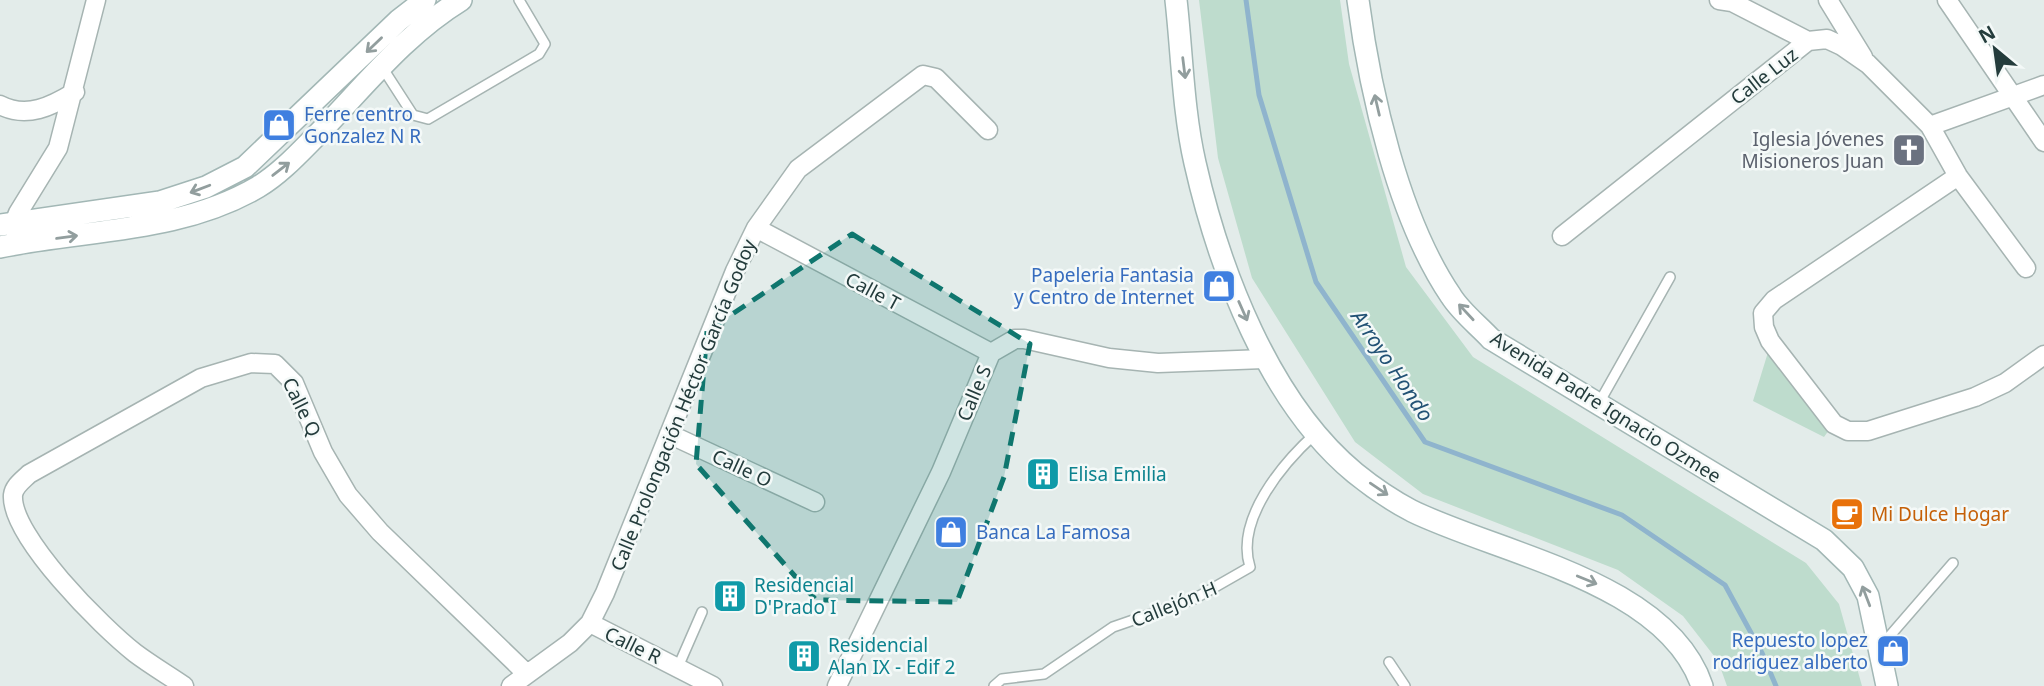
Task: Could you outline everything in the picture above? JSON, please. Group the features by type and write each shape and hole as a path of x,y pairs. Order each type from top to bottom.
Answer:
{"street":[{"path":"7,235 52,162 75,92 96,0"},
{"path":"7,235 160,202 206,187 245,167 399,20 425,0"},
{"path":"7,235 139,227 198,213 259,186 288,164 412,36 461,0"},
{"path":"1176,0 1195,162 1233,289 1264,359 1317,432 1354,472 1411,510 1607,588 1648,616 1671,637 1698,674 1702,686"},
{"name":"Avenida Padre Ignacio Ozmee","path":"1358,0 1364,50 1388,154 1424,246 1451,297 1491,339 1824,540 1853,568 1868,596 1887,686"},
{"path":"1719,0 1732,2 1808,41"},
{"path":"1829,0 1868,64"},
{"path":"1947,0 2044,142"},
{"name":"Calle Luz","path":"1562,236 1808,41 1827,39 1868,64 1930,126 1958,176 2026,268"},
{"name":"Calle Prolongación Héctor García Godoy","path":"511,686 570,642 590,623 605,593 735,271 756,228 798,169 923,75 936,78 988,130"},
{"path":"1930,126 2044,85"},
{"path":"0,105 24,111 47,108 75,92"},
{"path":"1958,176 1774,300 1763,313 1764,327 1770,341 1834,424 1848,431 1868,431 1975,397 2005,383 2044,355"},
{"name":"Calle T","path":"756,228 990,354"},
{"name":"Calle S","path":"837,686 941,472 990,354 1015,339 1024,339 1109,358 1158,363 1264,359"},
{"name":"Calle Q","path":"184,686 134,652 37,553 18,523 13,495 15,487 29,474 201,378 251,363 275,364 294,383 323,452 348,495 380,532 527,674"},
{"name":"Calle O","path":"669,433 815,502"},
{"name":"Calle R","path":"590,623 713,686"}],"lane":[{"path":"381,66 412,115 428,119 539,54 545,44 543,36 519,0"},
{"path":"1598,404 1670,277"},
{"name":"Callejón H","path":"994,686 1002,679 1044,674 1114,628 1194,599 1250,567 1244,549 1248,532 1264,497 1290,456 1317,432"},
{"path":"1880,647 1953,563"},
{"path":"678,667 702,612"},
{"path":"1389,662 1405,686"}],"highlighted area":[{"path":"852,234 1030,344 1004,477 957,602 816,600 696,464 707,331"}],"green space":[{"path":"1199,0 1340,0 1349,64 1406,267 1473,357 1806,563 1839,604 1862,686 1727,686 1718,661 1683,616 1618,570 1423,494 1355,442 1252,278 1218,158"},
{"path":"1769,349 1829,430 1824,437 1753,401"}],"waterway":[{"name":"Arroyo Hondo","path":"1246,0 1259,95 1316,282 1425,442 1622,515 1725,585 1762,653 1776,686"}],"place":[{"name":"Ferre centro Gonzalez N R","path":"279,125"},
{"name":"Iglesia Jóvenes Misioneros Juan","path":"1909,150"},
{"name":"Papeleria Fantasia y Centro de Internet","path":"1219,286"},
{"name":"Elisa Emilia","path":"1043,474"},
{"name":"Mi Dulce Hogar","path":"1847,514"},
{"name":"Banca La Famosa","path":"951,532"},
{"name":"Residencial D'Prado I","path":"730,596"},
{"name":"Repuesto lopez rodriguez alberto","path":"1893,651"},
{"name":"Residencial Alan IX - Edif 2","path":"804,656"}]}
